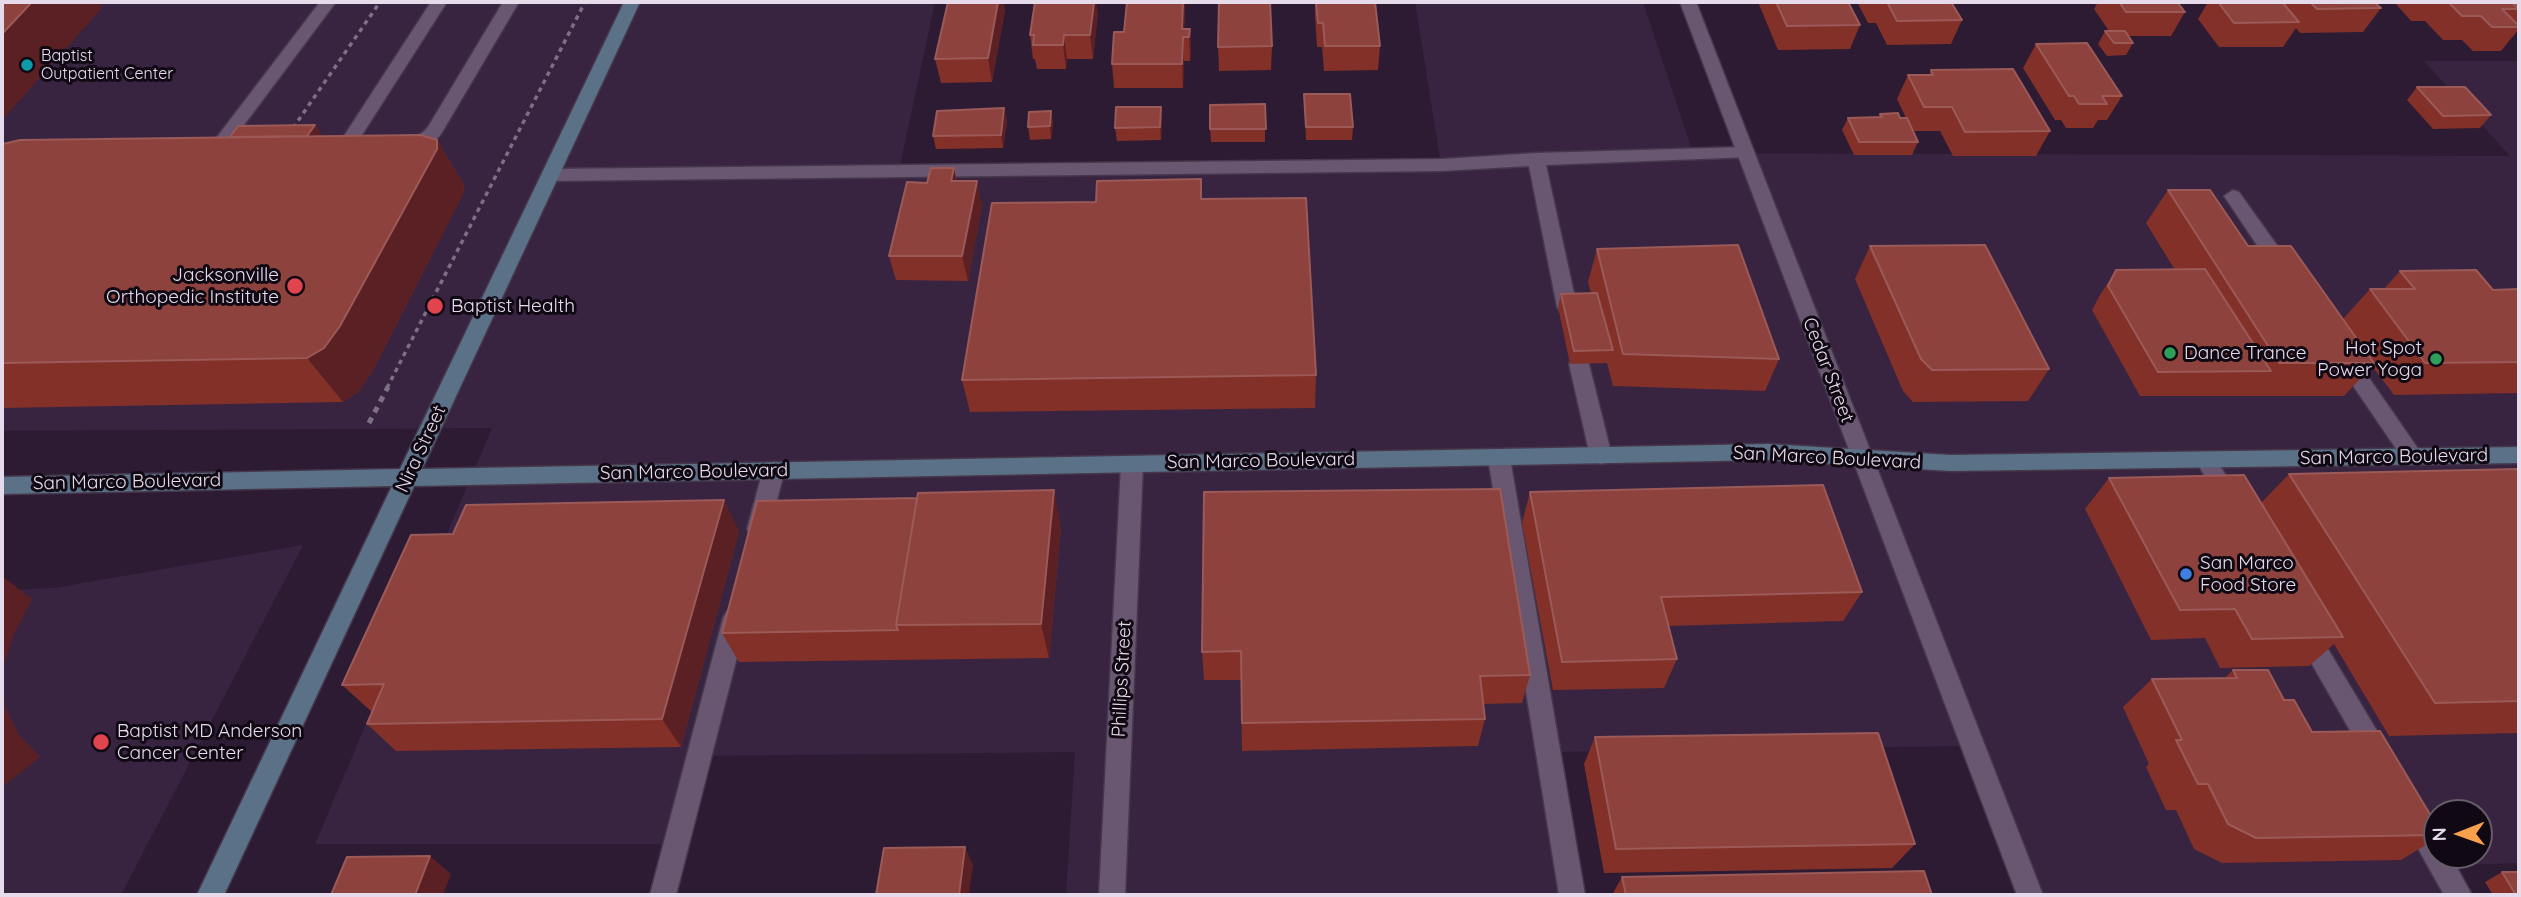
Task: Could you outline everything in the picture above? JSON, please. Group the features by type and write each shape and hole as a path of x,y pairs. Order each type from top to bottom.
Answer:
{"main road":[{"name":"Nira Street","path":"210,895 632,2"},
{"name":"San Marco Boulevard","path":"2,485 1768,452 1940,463 2519,455"}],"street":[{"path":"272,159 225,158 215,153 328,2"},
{"path":"362,159 331,159 439,2"},
{"path":"387,156 412,149 427,140 511,2"},
{"name":"Cedar Street","path":"1688,2 2030,895"},
{"path":"550,175 1441,165 1536,159 1745,153"},
{"path":"1536,159 1567,307"},
{"path":"2233,196 2291,282"},
{"path":"2336,346 2412,456"},
{"path":"1579,364 1601,456"},
{"path":"1499,458 1572,895"},
{"path":"2206,460 2243,523"},
{"name":"Phillips Street","path":"1112,895 1132,464"},
{"path":"753,549 774,470"},
{"path":"663,895 743,589"},
{"path":"2297,616 2391,779"},
{"path":"2405,802 2459,895"}],"path":[{"path":"272,159 380,2"},
{"path":"369,423 585,2"}],"shaded area":[{"path":"2,2 935,2 899,170 1441,165 1415,2 1643,2 1693,153 2510,156 2424,61 2519,61 2519,863 2493,864 2493,799 2423,799 2423,869 2435,869 2448,895 2023,895 1966,746 1543,752 1566,895 1066,895 1075,752 693,756 669,844 315,844 492,428 2,431"},
{"name":"Baptist MD Anderson Cancer Center","path":"303,545 121,895 2,895 2,590 54,588"}],"building":[{"path":"2,2 32,2 2,34"},
{"path":"948,2 998,2 988,58 935,59"},
{"path":"1035,2 1094,2 1090,35 1064,35 1063,45 1033,45 1034,35 1030,35"},
{"path":"1127,2 1183,2 1182,29 1190,29 1189,37 1183,37 1182,64 1112,64 1114,32 1124,32"},
{"path":"1219,2 1270,2 1272,46 1218,47"},
{"path":"1316,2 1375,2 1380,46 1325,46 1323,23 1318,23"},
{"path":"1776,2 1848,2 1860,25 1787,26"},
{"path":"1887,2 1951,2 1962,20 1897,21"},
{"path":"2119,2 2177,2 2185,12 2126,12"},
{"path":"2218,2 2282,2 2299,22 2234,23"},
{"path":"2310,2 2374,2 2381,8 2317,9"},
{"path":"2448,2 2511,2 2519,9 2502,9 2519,27 2492,27 2481,16 2462,16"},
{"path":"2105,31 2125,31 2133,43 2114,43"},
{"path":"2087,43 2122,96 2102,96 2107,104 2079,104 2074,96 2069,96 2036,44"},
{"path":"2013,69 2050,131 1965,132 1952,107 1924,107 1908,75 1933,75 1931,70"},
{"path":"2417,87 2465,87 2491,115 2443,116"},
{"path":"1304,94 1350,94 1353,127 1306,127"},
{"path":"1265,104 1266,129 1210,129 1210,105"},
{"path":"1116,107 1161,107 1160,127 1115,128"},
{"path":"1004,108 1001,135 933,136 937,111"},
{"path":"1051,111 1050,126 1028,127 1029,112"},
{"path":"1898,113 1900,118 1907,118 1918,142 1859,142 1848,118 1882,117 1880,114"},
{"path":"315,125 307,136 230,137 238,126"},
{"path":"421,135 437,140 437,149 340,326 324,348 307,358 2,363 3,144 20,140"},
{"path":"931,168 954,168 951,181 977,181 962,256 889,256 907,182 927,183"},
{"path":"1201,179 1201,199 1306,198 1316,375 962,380 992,203 1096,202 1097,181"},
{"path":"2168,190 2210,190 2248,246 2291,246 2374,363 2279,363"},
{"path":"1738,245 1779,359 1623,354 1597,249"},
{"path":"1985,245 2049,369 1932,370 1921,359 1870,246"},
{"path":"2205,269 2271,371 2158,372 2108,286 2116,270"},
{"path":"2476,270 2493,290 2519,289 2519,362 2425,363 2370,289 2415,289 2400,271"},
{"path":"1597,293 1613,350 1574,351 1561,294"},
{"path":"2519,469 2519,701 2435,703 2289,474"},
{"path":"2244,475 2343,637 2252,639 2235,609 2180,610 2109,478"},
{"path":"1823,485 1862,592 1661,597 1677,659 1562,662 1530,492"},
{"path":"1500,489 1530,675 1480,676 1485,719 1242,723 1241,651 1202,652 1204,492"},
{"path":"1054,490 1041,624 896,625 918,493"},
{"path":"917,498 896,625 898,630 722,633 757,501"},
{"path":"724,500 662,719 367,724 384,684 342,685 411,535 453,534 466,505"},
{"path":"2233,670 2268,670 2284,700 2294,700 2312,732 2380,731 2423,803 2423,835 2256,838 2228,824 2208,784 2198,784 2176,740 2182,740 2152,679 2237,678"},
{"path":"1878,733 1915,844 1616,849 1595,737"},
{"path":"965,847 959,895 876,895 884,848"},
{"path":"430,856 415,895 331,895 347,857"},
{"path":"1924,871 1932,895 1626,895 1622,877"},
{"path":"2502,872 2519,872 2519,895 2516,895"}],"place":[{"name":"Baptist Outpatient Center","path":"27,65"},
{"name":"Jacksonville Orthopedic Institute","path":"295,286"},
{"name":"Baptist Health","path":"435,306"},
{"name":"Dance Trance","path":"2170,353"},
{"name":"Hot Spot Power Yoga","path":"2436,359"},
{"name":"San Marco Food Store","path":"2186,574"},
{"name":"Baptist MD Anderson Cancer Center","path":"101,742"}]}
